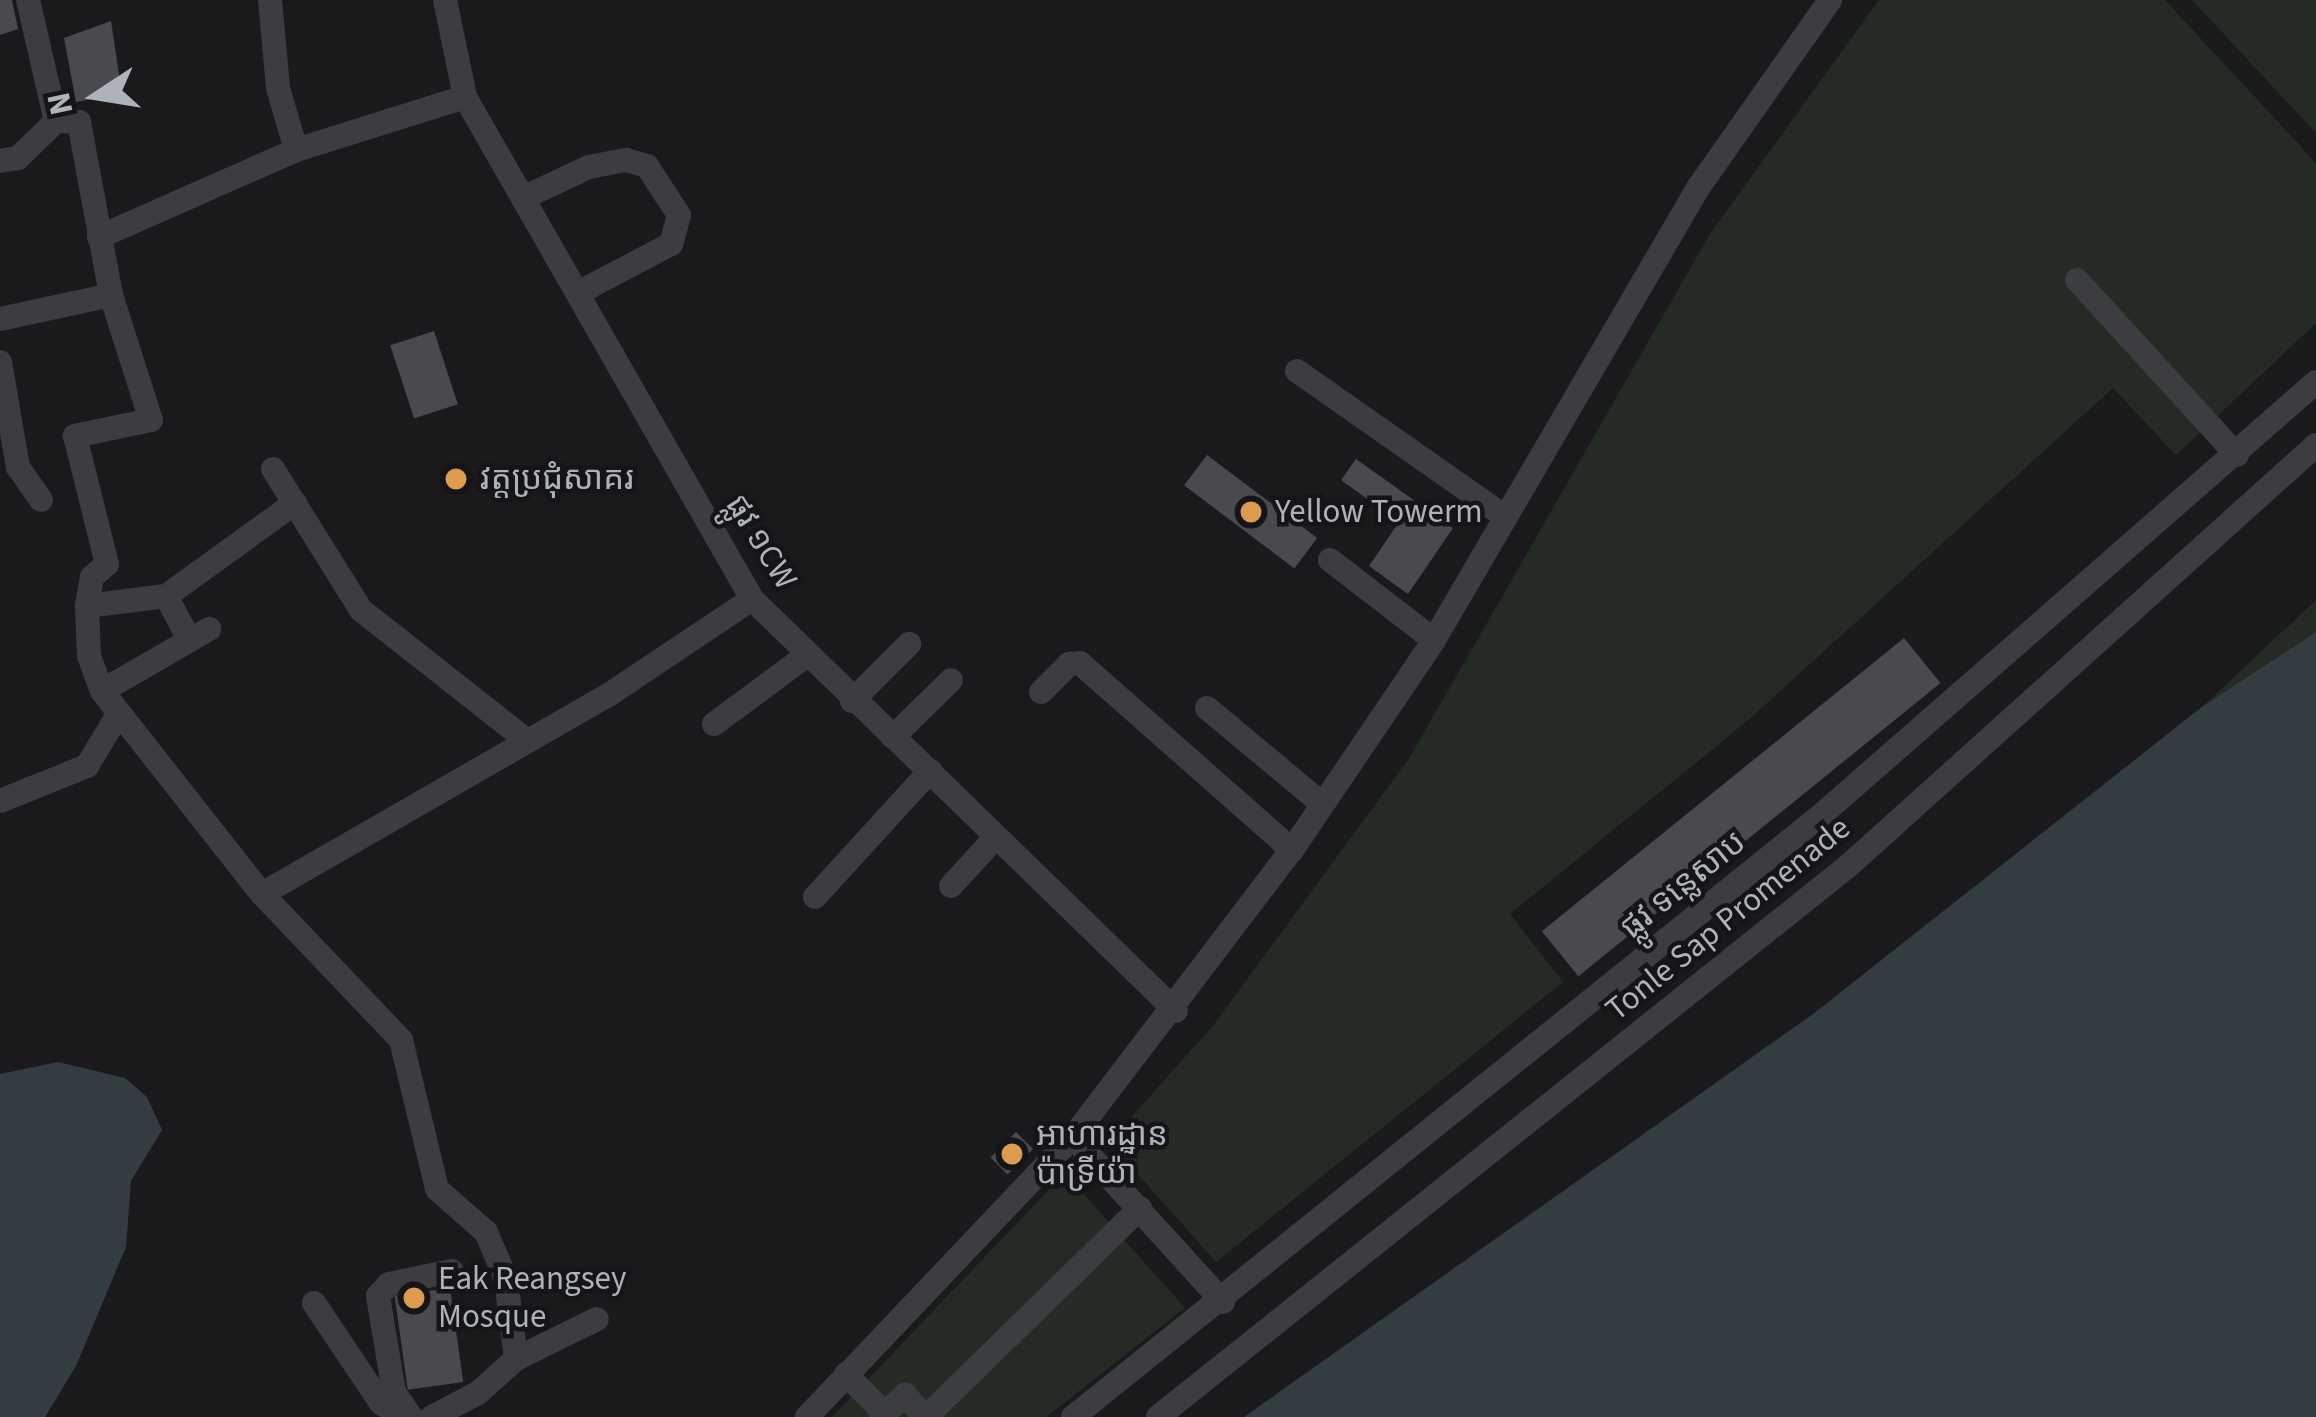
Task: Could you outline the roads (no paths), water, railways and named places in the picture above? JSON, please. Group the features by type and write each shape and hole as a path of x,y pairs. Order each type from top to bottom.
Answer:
{"street":[{"path":"28,0 56,121"},
{"path":"270,0 278,88 296,150"},
{"name":"ផ្លូវ ១CW","path":"446,0 465,97 752,599 1176,1011"},
{"path":"807,1417 1073,1137 1176,1011 1434,640 1698,188 1830,0"},
{"path":"99,237 296,150 465,97"},
{"path":"0,161 18,158 56,121 80,122 111,295 151,420 75,436 107,564 92,578 87,606 89,656 102,691 116,718 262,894 401,1040 437,1189 486,1232 506,1279 516,1359"},
{"path":"523,198 589,167 626,160 646,166 679,214 671,244 578,293"},
{"path":"2077,280 2237,455"},
{"path":"0,319 111,295"},
{"path":"0,362 18,466 41,500"},
{"path":"1298,371 1503,515"},
{"name":"ផ្លូវ ទន្លេសាប","path":"1073,1417 1223,1302 1819,817 2316,382"},
{"name":"Tonle Sap Promenade","path":"1158,1417 1847,867 2316,445"},
{"path":"272,469 361,610 526,740"},
{"path":"87,606 166,596 295,503"},
{"path":"1330,560 1434,640"},
{"path":"102,691 199,634 166,596"},
{"path":"262,894 526,740 752,599"},
{"path":"852,701 909,644"},
{"path":"714,724 806,656"},
{"path":"1041,692 1069,664 1080,663 1292,850"},
{"path":"893,737 951,680"},
{"path":"1207,708 1321,803"},
{"path":"0,801 87,766 116,718"},
{"path":"815,897 930,771"},
{"path":"951,886 994,838"},
{"path":"1073,1137 1223,1302"},
{"path":"846,1374 883,1416 905,1395 926,1417 1140,1208"},
{"path":"407,1417 394,1392 378,1296 389,1284 452,1271"},
{"path":"314,1303 381,1403 407,1417"},
{"path":"432,1417 478,1393 516,1359 597,1319"}],"place":[{"name":"វត្តប្រជុំសាគរ","path":"456,479"},
{"name":"Yellow Towerm","path":"1251,512"},
{"name":"អាហារដ្ឋាន ប៉ាទ្រីយ៉ា","path":"1012,1154"},
{"name":"Eak Reangsey Mosque","path":"414,1298"}]}
